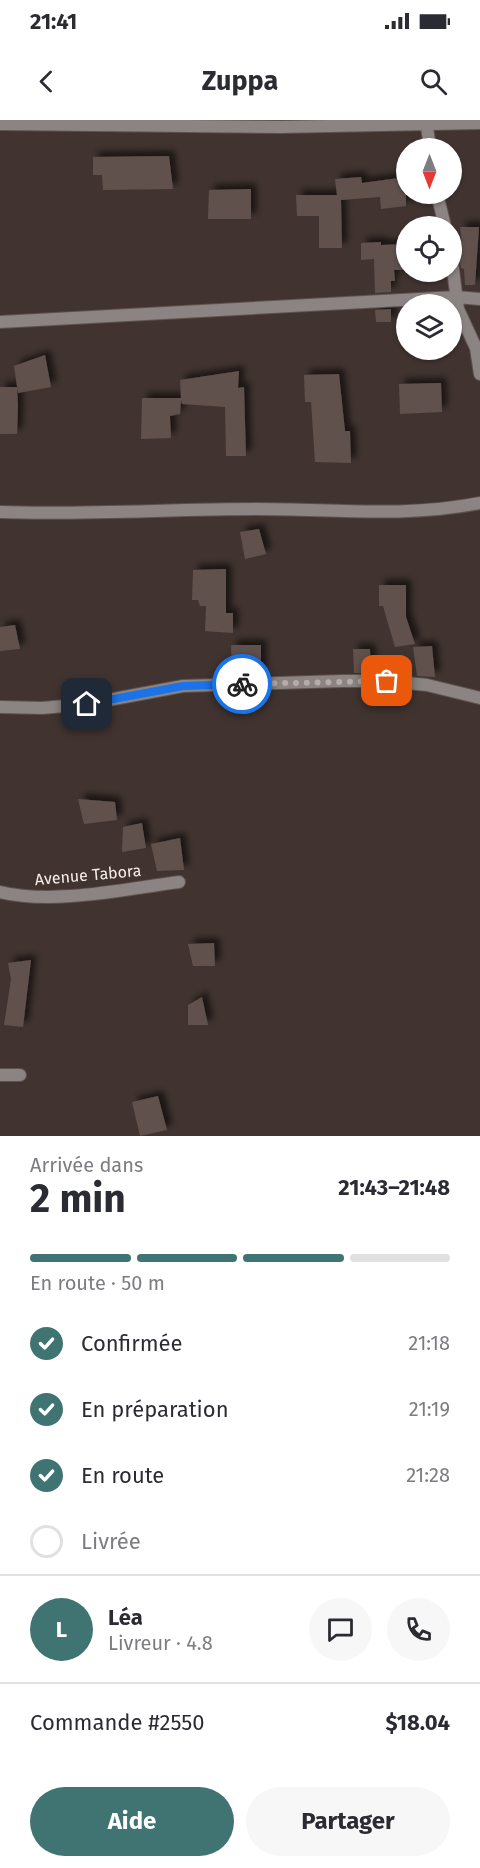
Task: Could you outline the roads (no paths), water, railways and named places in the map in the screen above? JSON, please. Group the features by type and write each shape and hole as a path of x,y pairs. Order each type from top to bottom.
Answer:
{"street":[{"path":"0,124 152,123 280,127 426,122 480,123"},
{"path":"426,122 428,138"},
{"path":"462,298 480,299"},
{"path":"0,322 396,300"},
{"path":"462,318 476,348 480,374"},
{"path":"0,512 51,514 258,509 380,513 428,511 480,503"},
{"path":"0,707 42,708 87,704 183,686 342,681 387,681 427,685 480,698"},
{"name":"Avenue Tabora","path":"0,892 30,897 60,896 178,882"},
{"path":"0,1075 20,1075"}]}
